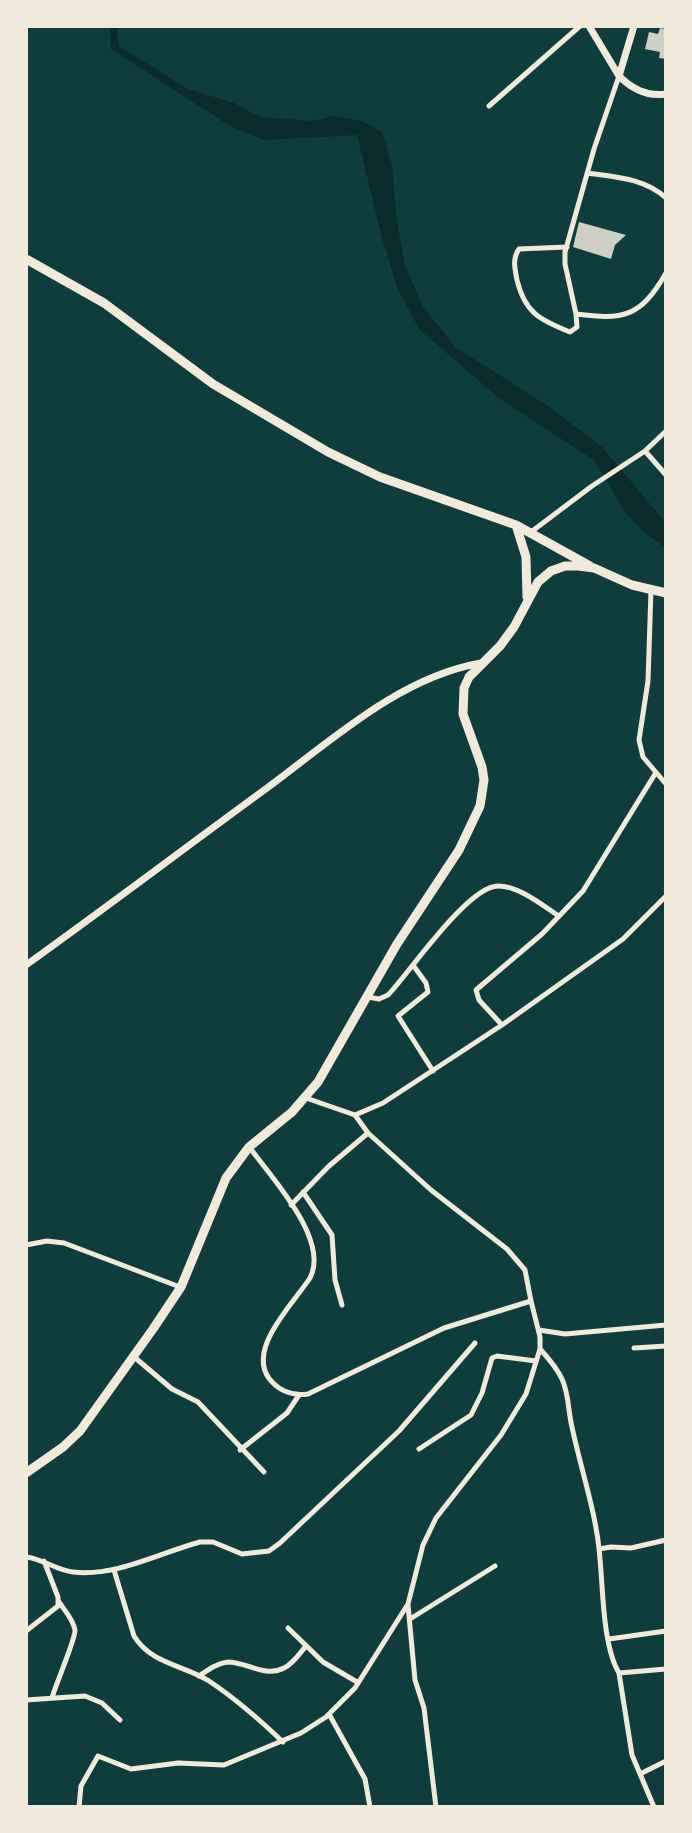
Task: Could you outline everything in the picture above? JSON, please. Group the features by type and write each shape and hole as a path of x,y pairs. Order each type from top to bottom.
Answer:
{"highway":[{"path":"26,259 104,303 213,384 328,452 380,477 516,525 594,568 666,593"},
{"path":"516,525 526,557 526,605"},
{"path":"26,1473 80,1431 181,1287 226,1178 249,1147 306,1098 331,1061 413,919 459,850 480,806 484,780 466,728 462,700 469,677 514,627 538,582 551,571 565,566 594,568"}],"street":[{"path":"489,106 580,26"},
{"path":"589,26 619,76 639,91 657,96 666,94"},
{"path":"567,247 519,249 514,257 521,296 529,310 570,332 576,330 576,314 565,264 567,247 634,26"},
{"path":"587,173 649,185 666,198"},
{"path":"576,314 622,317 655,290 666,273"},
{"path":"531,532 592,486 638,457 666,431"},
{"path":"645,451 666,475"},
{"path":"651,590 648,681 639,740 643,757 666,784"},
{"path":"26,965 370,713 433,677 459,667 483,663"},
{"path":"502,1025 479,1000 476,990 583,891 655,774"},
{"path":"367,997 379,999 388,995 466,905 491,887 509,888 559,916"},
{"path":"355,1115 383,1103 502,1025 623,939 666,896"},
{"path":"413,965 426,983 428,992 398,1016 433,1071"},
{"path":"79,1807 81,1786 98,1756 131,1769 168,1764 224,1765 283,1742 329,1713 355,1688 408,1604 429,1529 441,1509 501,1435 528,1389 540,1349 525,1270 507,1249 431,1190 368,1133 355,1115 306,1098"},
{"path":"291,1205 329,1166 368,1133"},
{"path":"249,1147 291,1205 314,1245 314,1270 268,1338 262,1358 267,1376 274,1384 299,1395 308,1394 444,1328 531,1301"},
{"path":"303,1192 332,1235 335,1280 342,1305"},
{"path":"26,1245 47,1241 64,1243 181,1287"},
{"path":"538,1330 565,1334 666,1325"},
{"path":"26,1557 76,1573 114,1570 200,1542 213,1542 242,1554 269,1551 399,1431 475,1343"},
{"path":"634,1348 666,1346"},
{"path":"540,1349 556,1368 566,1391 599,1549 609,1639 614,1666 619,1673 632,1755 654,1807"},
{"path":"133,1356 172,1389 198,1402 264,1472"},
{"path":"419,1449 471,1415 482,1393 492,1358 536,1361"},
{"path":"240,1450 287,1413 299,1395"},
{"path":"599,1549 631,1548 666,1540"},
{"path":"44,1561 59,1602 72,1620 75,1633 59,1670 52,1698"},
{"path":"410,1619 495,1566"},
{"path":"114,1570 134,1636 140,1646 159,1660 199,1676 254,1714 283,1742"},
{"path":"26,1631 54,1612 59,1602"},
{"path":"408,1604 415,1680 424,1708 436,1807"},
{"path":"288,1628 334,1671 357,1682"},
{"path":"609,1639 666,1631"},
{"path":"199,1676 216,1665 229,1662 268,1672 276,1671 289,1665 306,1646"},
{"path":"619,1673 666,1669"},
{"path":"26,1700 78,1696 94,1698 120,1720"},
{"path":"329,1713 365,1779 370,1807"},
{"path":"640,1774 666,1761"}],"water":[{"path":"110,26 120,26 117,29 119,46 188,89 234,103 260,117 312,121 334,116 362,121 382,132 392,165 405,265 422,305 455,347 548,406 602,447 666,523 666,548 644,532 626,513 594,460 500,399 419,329 397,287 357,135 264,140 230,126 111,49"}],"building":[{"path":"660,28 666,29 666,59 659,58 660,52 645,49 649,32 658,34"},
{"path":"579,222 626,235 615,245 611,259 573,247"}]}
